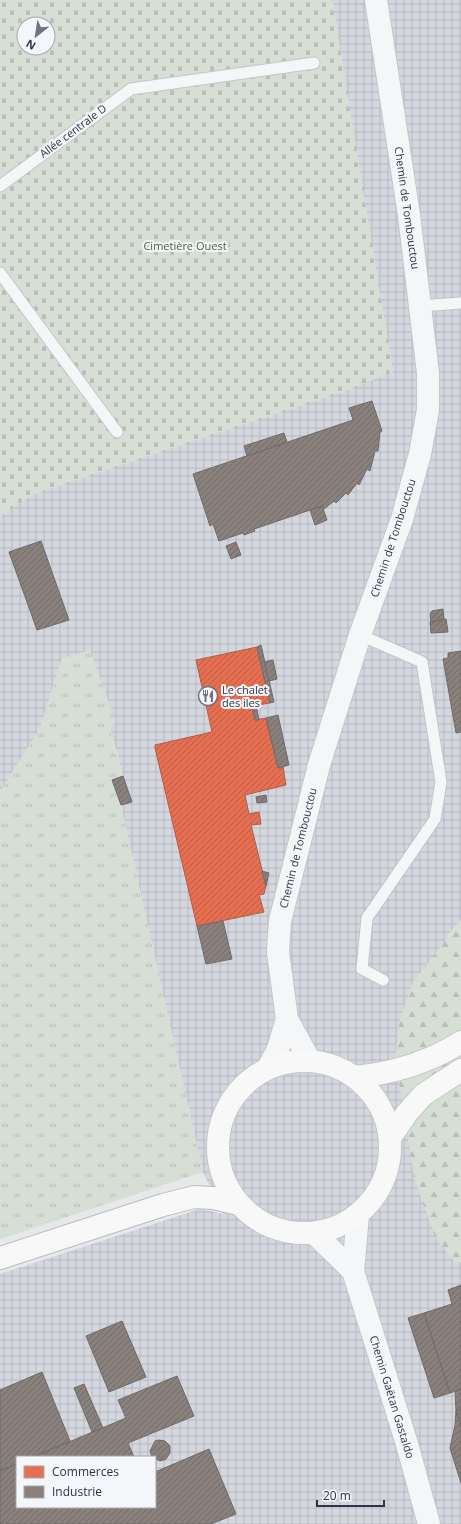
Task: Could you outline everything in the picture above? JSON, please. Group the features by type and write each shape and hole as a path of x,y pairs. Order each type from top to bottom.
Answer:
{"main road":[{"path":"355,1077 378,1075 406,1068 441,1054 461,1042"},
{"path":"310,1061 334,1066 355,1077 372,1094 384,1115 390,1138 390,1160 384,1181 373,1199 358,1215 337,1227 314,1232 293,1233 273,1227 255,1218 239,1204 228,1187 220,1169 217,1148 219,1128 226,1110 236,1092 250,1079 268,1068 288,1062 310,1061"},
{"path":"390,1138 407,1113 423,1095 461,1070"},
{"path":"0,1258 163,1205 194,1198 213,1198 239,1204"}],"street":[{"name":"Chemin de Tombouctou","path":"310,1061 287,1019 278,952 280,921 319,765 360,635 402,519 420,454 428,410 428,373 409,215 376,0"},
{"name":"Chemin de Tombouctou","path":"268,1068 278,1049 287,1019"},
{"name":"Chemin Gaëtan Gastaldo","path":"358,1215 353,1271 407,1444 430,1524"},
{"name":"Chemin Gaëtan Gastaldo","path":"314,1232 353,1271"}],"lane":[{"name":"Allée centrale D","path":"0,186 131,89 314,63"},
{"path":"0,272 117,432"},
{"path":"420,306 461,303"},
{"path":"360,635 422,662 441,782 435,819 367,918 362,970 382,980"}],"shaded area":[{"path":"332,0 461,0 461,920 448,935 454,1261 461,1263 461,1524 0,1524 0,1274 200,1209 223,1214 203,1172 121,805 112,780 123,776 118,756 109,727 62,658 40,728 0,792 0,517 32,495 393,372"}],"green space":[{"name":"Cimetière Ouest","path":"0,0 332,0 393,372 349,390 32,495 0,517"},
{"path":"90,650 116,722 109,728 123,776 112,781 121,805 203,1172 0,1239 0,792 40,728 62,658"},
{"path":"461,920 461,1263 454,1261 436,1239 414,1178 395,1056 400,1019 413,982"}],"building: Commerces":[{"path":"257,647 270,703 252,706 255,720 266,718 278,768 283,767 286,785 245,795 249,814 259,812 261,824 251,825 266,886 264,894 259,895 264,912 197,926 155,745 212,732 196,660"}],"building: Industrie":[{"path":"372,401 382,431 380,432 378,451 375,451 370,471 367,469 359,485 357,483 348,495 346,493 336,503 334,501 324,509 322,506 254,529 255,531 244,535 243,533 219,541 213,524 210,526 193,474 353,420 349,408"},
{"path":"284,433 287,442 247,456 244,446"},
{"path":"322,506 327,520 315,525 310,510"},
{"path":"41,541 69,620 37,630 9,552"},
{"path":"236,542 241,555 231,559 226,546"},
{"path":"443,609 444,620 431,622 430,614 432,611"},
{"path":"446,619 448,632 431,633 430,622"},
{"path":"261,645 274,702 270,703 257,647"},
{"path":"461,651 461,732 456,733 443,659 448,658 448,653"},
{"path":"273,660 277,679 269,681 264,662"},
{"path":"256,705 259,720 255,720 252,706"},
{"path":"278,715 289,765 278,768 266,718"},
{"path":"123,776 132,802 121,805 112,780"},
{"path":"266,795 267,802 257,803 256,797"},
{"path":"262,871 269,873 266,886"},
{"path":"223,921 232,959 206,964 197,926"},
{"path":"461,1285 461,1389 450,1393 424,1313 452,1304 448,1290"},
{"path":"424,1313 450,1393 434,1398 408,1318"},
{"path":"122,1321 146,1377 109,1392 86,1336"},
{"path":"42,1372 70,1441 35,1456 16,1456 16,1464 0,1471 0,1390"},
{"path":"177,1376 194,1416 128,1443 134,1456 35,1456 126,1418 118,1400"},
{"path":"84,1384 103,1428 92,1432 74,1388"},
{"path":"461,1389 461,1409 456,1411 455,1391"},
{"path":"461,1409 461,1427 456,1411"},
{"path":"456,1411 461,1427 461,1483 450,1448 455,1425"},
{"path":"155,1441 165,1441 170,1446 170,1453 166,1459 160,1461 156,1459 156,1456 152,1456 150,1451"},
{"path":"209,1449 236,1514 211,1524 0,1524 0,1471 16,1464 16,1508 156,1508 156,1472"}],"place":[{"name":"Le chalet des iles","path":"208,696"}]}
